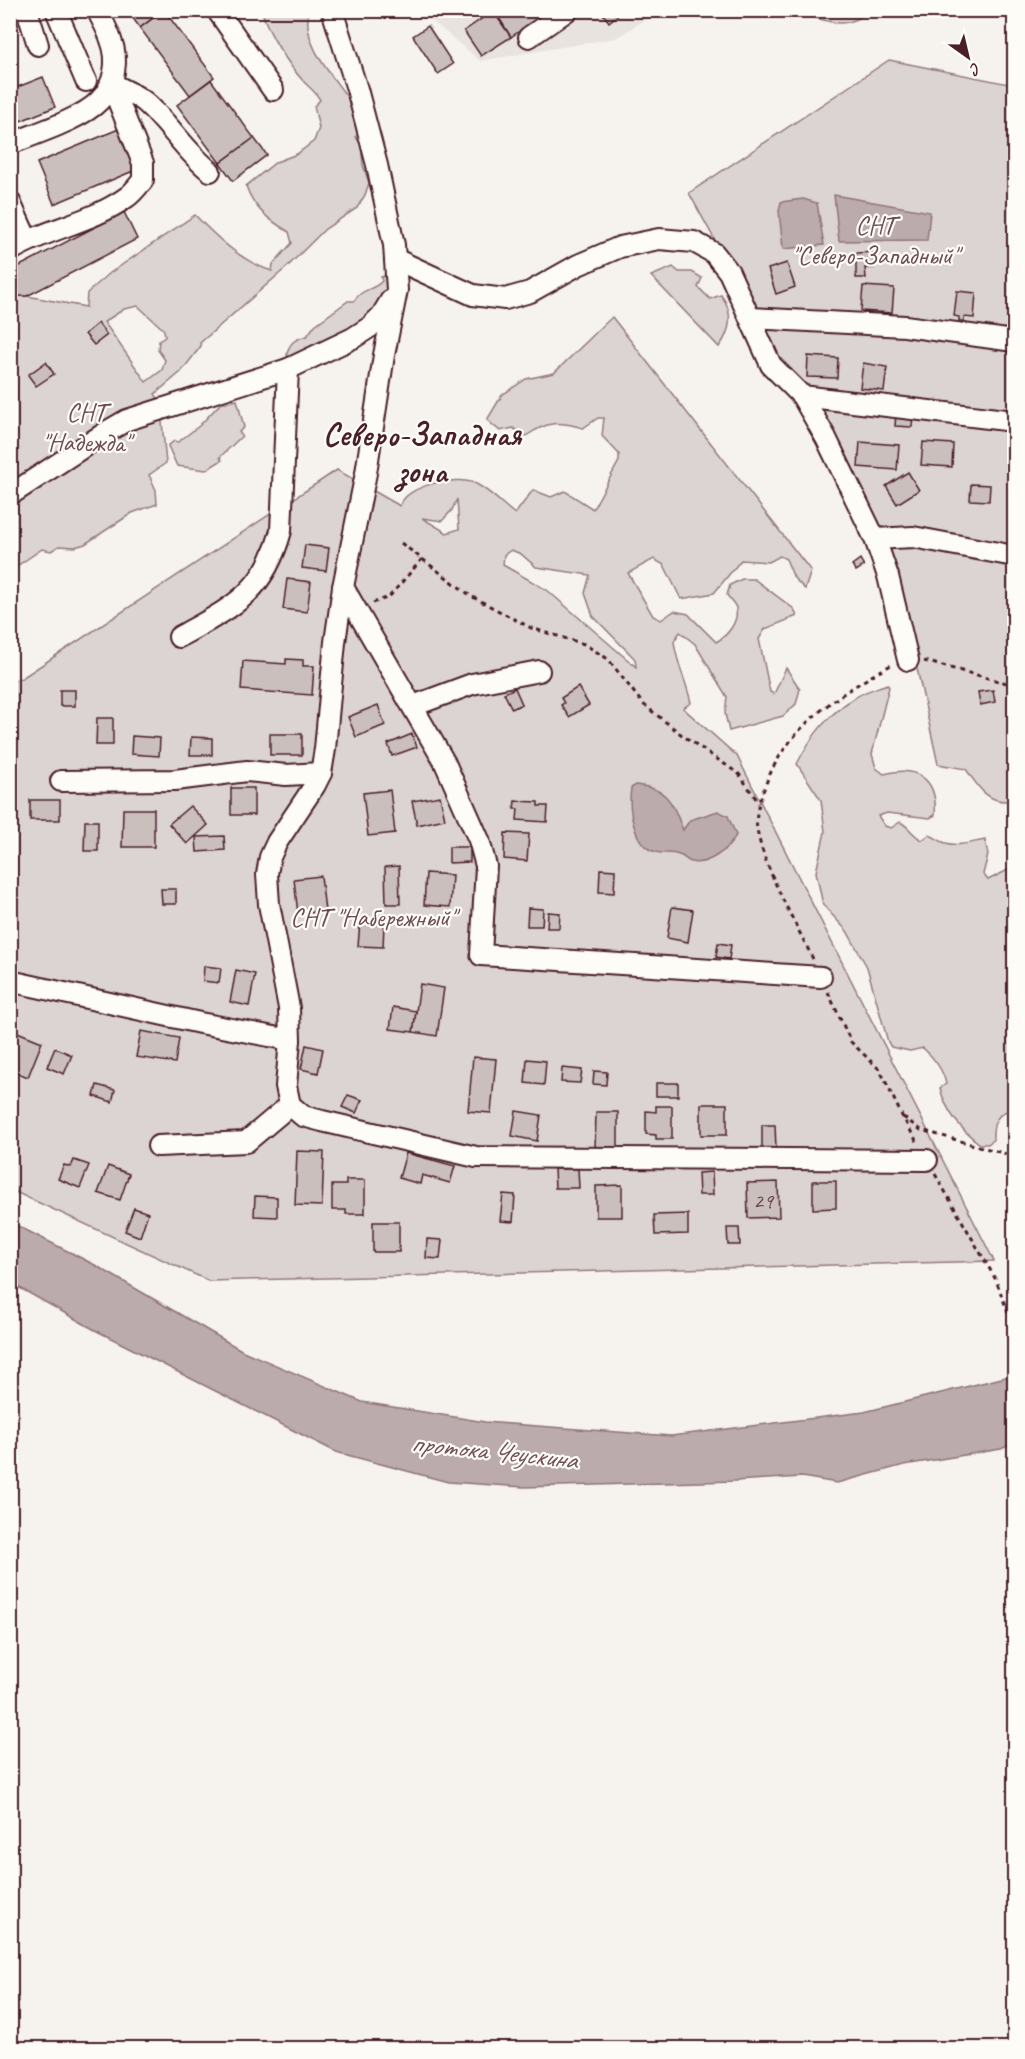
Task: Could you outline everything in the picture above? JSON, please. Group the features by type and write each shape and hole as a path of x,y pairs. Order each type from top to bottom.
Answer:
{"street":[{"path":"27,10 38,45"},
{"path":"56,10 86,81"},
{"path":"10,144 80,115 99,101 111,83 116,63 112,41 97,10"},
{"path":"217,10 273,90"},
{"path":"332,10 378,165 394,244 397,290 384,355 366,474 343,587 321,772 315,785 277,842 270,857 267,874 269,904 289,1008 290,1040 286,1086 290,1105 303,1116 476,1157 927,1160"},
{"path":"529,37 568,10"},
{"path":"111,83 143,100 194,157 210,171"},
{"path":"10,202 19,246 89,219 129,196 143,180 143,163 111,83"},
{"path":"395,259 473,295 504,299 530,292 578,265 620,247 659,239 694,242 714,253 729,272 771,365 802,396 826,438 875,539 888,576 908,660"},
{"path":"10,495 108,430 128,420 288,369 353,338 370,327 382,315 397,290"},
{"path":"750,318 905,326 1014,341"},
{"path":"179,637 246,596 263,576 275,554 281,531 288,369"},
{"path":"802,396 1014,421"},
{"path":"875,539 913,537 1014,556"},
{"path":"343,587 445,763 479,840 486,866 481,955 821,977"},
{"path":"413,706 472,684 539,671"},
{"path":"61,781 175,780 247,771 286,775 321,772"},
{"path":"10,981 200,1023 290,1040"},
{"path":"158,1146 246,1142 290,1105"}],"path":[{"path":"401,543 471,596 531,628 584,645 608,659 642,704 739,774 759,803"},
{"path":"356,609 389,597 422,559"},
{"path":"1014,686 921,660 895,663 827,703 810,718 780,754 769,773 759,803 757,826 770,867 851,1042 880,1070 902,1116 996,1280 1014,1329"},
{"path":"902,1116 921,1130 1010,1155"}],"shaded area":[{"path":"420,11 659,11 616,38 480,61"}],"green space":[{"name":"СНТ \"Надежда\"","path":"262,11 309,11 309,33 317,54 357,114 359,128 356,137 361,145 363,165 369,183 365,195 357,208 325,229 287,267 200,343 201,346 181,372 155,394 160,401 166,463 149,475 156,490 157,504 132,513 85,544 75,547 59,546 51,551 42,549 11,570 11,296 27,296 86,307 87,293 110,273 195,215 240,255 272,271 273,264 292,243 289,232 263,213 253,201 246,186 276,162 297,154 314,141 319,128 314,106 320,100 286,58","holes":["138,306 164,330 165,337 159,341 158,350 165,360 162,370 146,382 104,322 124,309"]},
{"path":"801,11 869,11 852,21 837,23 804,14"},
{"name":"СНТ \"Северо-Западный\"","path":"889,60 1014,85 1014,800 991,798 985,794 966,769 938,764 895,568 689,193"},
{"path":"673,267 679,272 692,272 702,278 698,287 710,299 721,295 725,301 729,321 726,335 719,347 651,276"},
{"path":"384,276 389,284 389,298 355,329 336,342 297,360 287,356 293,342 307,336 315,325 348,301 354,301 360,294 379,284 382,281 381,277"},
{"name":"СНТ \"Набережный\"","path":"612,317 811,571 805,589 794,578 786,559 780,556 769,562 741,560 714,593 681,599 664,565 654,559 628,573 653,616 661,620 674,611 688,614 716,642 728,632 734,623 736,608 727,595 730,585 742,579 754,579 794,609 797,616 765,629 759,639 770,692 774,694 786,668 800,689 796,704 783,716 729,731 725,713 727,697 695,644 680,632 674,641 675,649 691,703 683,708 737,756 994,1261 209,1281 11,1190 11,681 22,678 337,470 400,506 404,498 423,487 447,481 459,481 478,485 515,514 533,490 551,497 565,491 593,509 619,461 619,454 602,436 604,418 598,418 583,428 567,424 547,425 526,436 513,428 500,431 487,420 502,395 526,379 554,373","holes":["457,499 459,529 447,533 422,518 442,521 452,510","511,550 521,554 536,567 590,575 585,593 593,616 635,659 636,667 547,590 503,565 504,555"]},
{"path":"237,400 244,427 239,432 242,436 220,457 222,460 206,470 177,466 168,446 174,441 178,442 199,426 220,404"},
{"path":"887,684 889,687 872,754 876,768 884,774 906,772 923,778 933,792 935,815 930,818 887,813 878,816 885,826 891,828 900,822 922,840 929,835 951,844 985,840 988,855 983,874 988,880 1014,867 1014,1108 997,1119 993,1128 993,1140 988,1144 980,1144 973,1139 950,1112 940,1088 946,1084 943,1073 923,1048 910,1051 891,1047 867,967 847,931 823,905 816,872 825,832 821,800 797,764 814,735 829,718 860,695"}],"water":[{"path":"834,195 930,212 927,240 839,241"},
{"path":"803,199 817,203 824,245 783,249 779,211 781,202"},
{"path":"636,785 656,790 668,798 683,830 690,820 718,811 728,816 736,835 723,851 711,859 697,863 676,854 648,849 637,835 630,805 631,788"},
{"name":"протока Чеускина","path":"10,1222 95,1265 243,1351 362,1402 485,1422 671,1436 864,1412 1014,1375 1014,1443 1001,1449 904,1465 837,1483 802,1477 524,1487 448,1482 336,1452 95,1330 11,1283"}],"building":[{"path":"10,10 16,10 20,19 10,23"},
{"path":"127,10 163,10 140,28"},
{"path":"164,10 214,77 190,95 140,28"},
{"path":"494,10 549,10 511,37"},
{"path":"600,10 624,10 609,22"},
{"path":"493,11 511,37 481,56 464,31"},
{"path":"428,26 453,64 438,74 413,36"},
{"path":"43,77 55,107 13,124 10,117 10,90"},
{"path":"211,80 254,138 220,163 177,105"},
{"path":"121,128 138,169 54,204 37,163"},
{"path":"254,138 267,155 233,181 220,163"},
{"path":"124,212 137,239 27,296 10,296 10,271"},
{"path":"874,252 874,268 865,268 866,278 856,278 856,253"},
{"path":"787,263 795,287 776,294 768,269"},
{"path":"863,286 894,288 892,313 861,311"},
{"path":"957,291 976,293 974,318 964,317 964,321 959,321 959,317 954,316"},
{"path":"98,323 107,335 94,345 85,334"},
{"path":"808,356 838,358 837,378 807,377"},
{"path":"46,362 54,374 36,386 28,375"},
{"path":"863,363 887,367 884,391 860,388"},
{"path":"896,413 913,415 912,427 895,426"},
{"path":"860,442 899,445 897,470 858,467"},
{"path":"923,442 953,444 952,467 921,465"},
{"path":"908,472 919,490 897,504 886,486"},
{"path":"971,484 990,485 989,501 970,500"},
{"path":"305,545 329,548 326,571 302,568"},
{"path":"860,559 864,566 856,571 852,565"},
{"path":"287,579 311,582 307,612 283,609"},
{"path":"286,659 303,660 303,666 314,666 312,695 241,690 243,661 286,664"},
{"path":"578,687 589,705 569,717 561,705 564,703 561,698"},
{"path":"515,688 522,704 512,709 504,693"},
{"path":"60,690 75,690 75,706 60,706"},
{"path":"993,690 995,702 980,705 978,692"},
{"path":"378,705 385,725 356,737 348,717"},
{"path":"97,718 113,718 113,745 96,745"},
{"path":"270,734 302,734 302,755 270,755"},
{"path":"412,734 417,747 392,756 388,744"},
{"path":"132,736 160,738 159,756 131,754"},
{"path":"191,737 212,738 212,755 190,755"},
{"path":"231,788 254,788 254,815 231,815"},
{"path":"390,790 395,833 368,836 363,793"},
{"path":"440,796 445,819 417,825 412,801"},
{"path":"30,800 60,800 60,820 30,820"},
{"path":"515,801 538,802 538,806 548,806 547,822 517,820 518,809 514,809"},
{"path":"190,806 208,825 187,844 169,824"},
{"path":"123,809 154,809 154,847 122,847"},
{"path":"85,821 98,821 98,851 84,851"},
{"path":"505,833 529,834 527,861 504,859"},
{"path":"224,836 225,850 197,852 196,837"},
{"path":"449,847 470,847 470,862 449,863"},
{"path":"399,866 400,904 386,904 385,867"},
{"path":"600,869 615,870 614,893 599,892"},
{"path":"426,873 452,875 450,907 424,905"},
{"path":"321,876 325,911 298,914 294,879"},
{"path":"161,889 176,889 176,904 162,904"},
{"path":"672,907 693,910 688,942 667,938"},
{"path":"528,908 543,909 542,926 527,926"},
{"path":"548,912 560,913 559,928 547,928"},
{"path":"360,923 384,924 383,947 358,946"},
{"path":"718,943 731,945 729,959 716,957"},
{"path":"204,966 221,968 219,983 203,981"},
{"path":"236,970 255,974 249,1006 230,1002"},
{"path":"420,984 444,988 437,1036 413,1032"},
{"path":"393,1007 416,1011 413,1032 390,1029"},
{"path":"10,1029 42,1042 28,1077 10,1070"},
{"path":"141,1031 179,1038 175,1063 136,1057"},
{"path":"306,1045 323,1049 318,1073 301,1069"},
{"path":"55,1048 72,1055 64,1074 47,1067"},
{"path":"473,1057 496,1059 491,1113 468,1111"},
{"path":"527,1059 546,1061 544,1085 525,1083"},
{"path":"562,1068 582,1070 580,1083 561,1082"},
{"path":"594,1071 607,1072 606,1085 593,1084"},
{"path":"656,1083 678,1083 678,1096 656,1096"},
{"path":"97,1085 115,1090 112,1102 94,1096"},
{"path":"348,1095 362,1100 356,1113 342,1107"},
{"path":"701,1104 727,1104 727,1135 701,1135"},
{"path":"656,1106 672,1106 672,1139 656,1139 656,1135 646,1134 646,1111 656,1112"},
{"path":"516,1111 541,1115 537,1141 512,1136"},
{"path":"596,1112 618,1112 618,1150 595,1150"},
{"path":"762,1125 775,1125 776,1149 762,1149"},
{"path":"297,1151 324,1152 322,1206 295,1205"},
{"path":"406,1153 455,1166 450,1183 422,1175 420,1184 399,1178"},
{"path":"74,1160 89,1165 80,1188 58,1179 64,1165 71,1167"},
{"path":"108,1166 129,1174 120,1200 98,1193"},
{"path":"554,1169 578,1169 579,1188 555,1188"},
{"path":"712,1172 713,1195 699,1195 698,1173"},
{"path":"346,1180 365,1180 365,1214 346,1214 346,1210 332,1210 332,1185 346,1185"},
{"path":"813,1181 836,1181 836,1208 813,1209"},
{"path":"778,1182 779,1217 748,1218 747,1183"},
{"path":"622,1185 622,1217 596,1217 596,1186"},
{"path":"503,1194 515,1195 513,1222 500,1221"},
{"path":"255,1196 277,1197 277,1217 254,1216"},
{"path":"134,1208 148,1213 140,1237 125,1231"},
{"path":"688,1214 688,1234 655,1235 654,1215"},
{"path":"373,1222 399,1222 399,1252 373,1252"},
{"path":"727,1228 739,1228 740,1245 728,1245"},
{"path":"427,1239 442,1240 440,1259 426,1258"}],"district":[{"name":"Северо-Западная зона","path":"422,452"}]}
